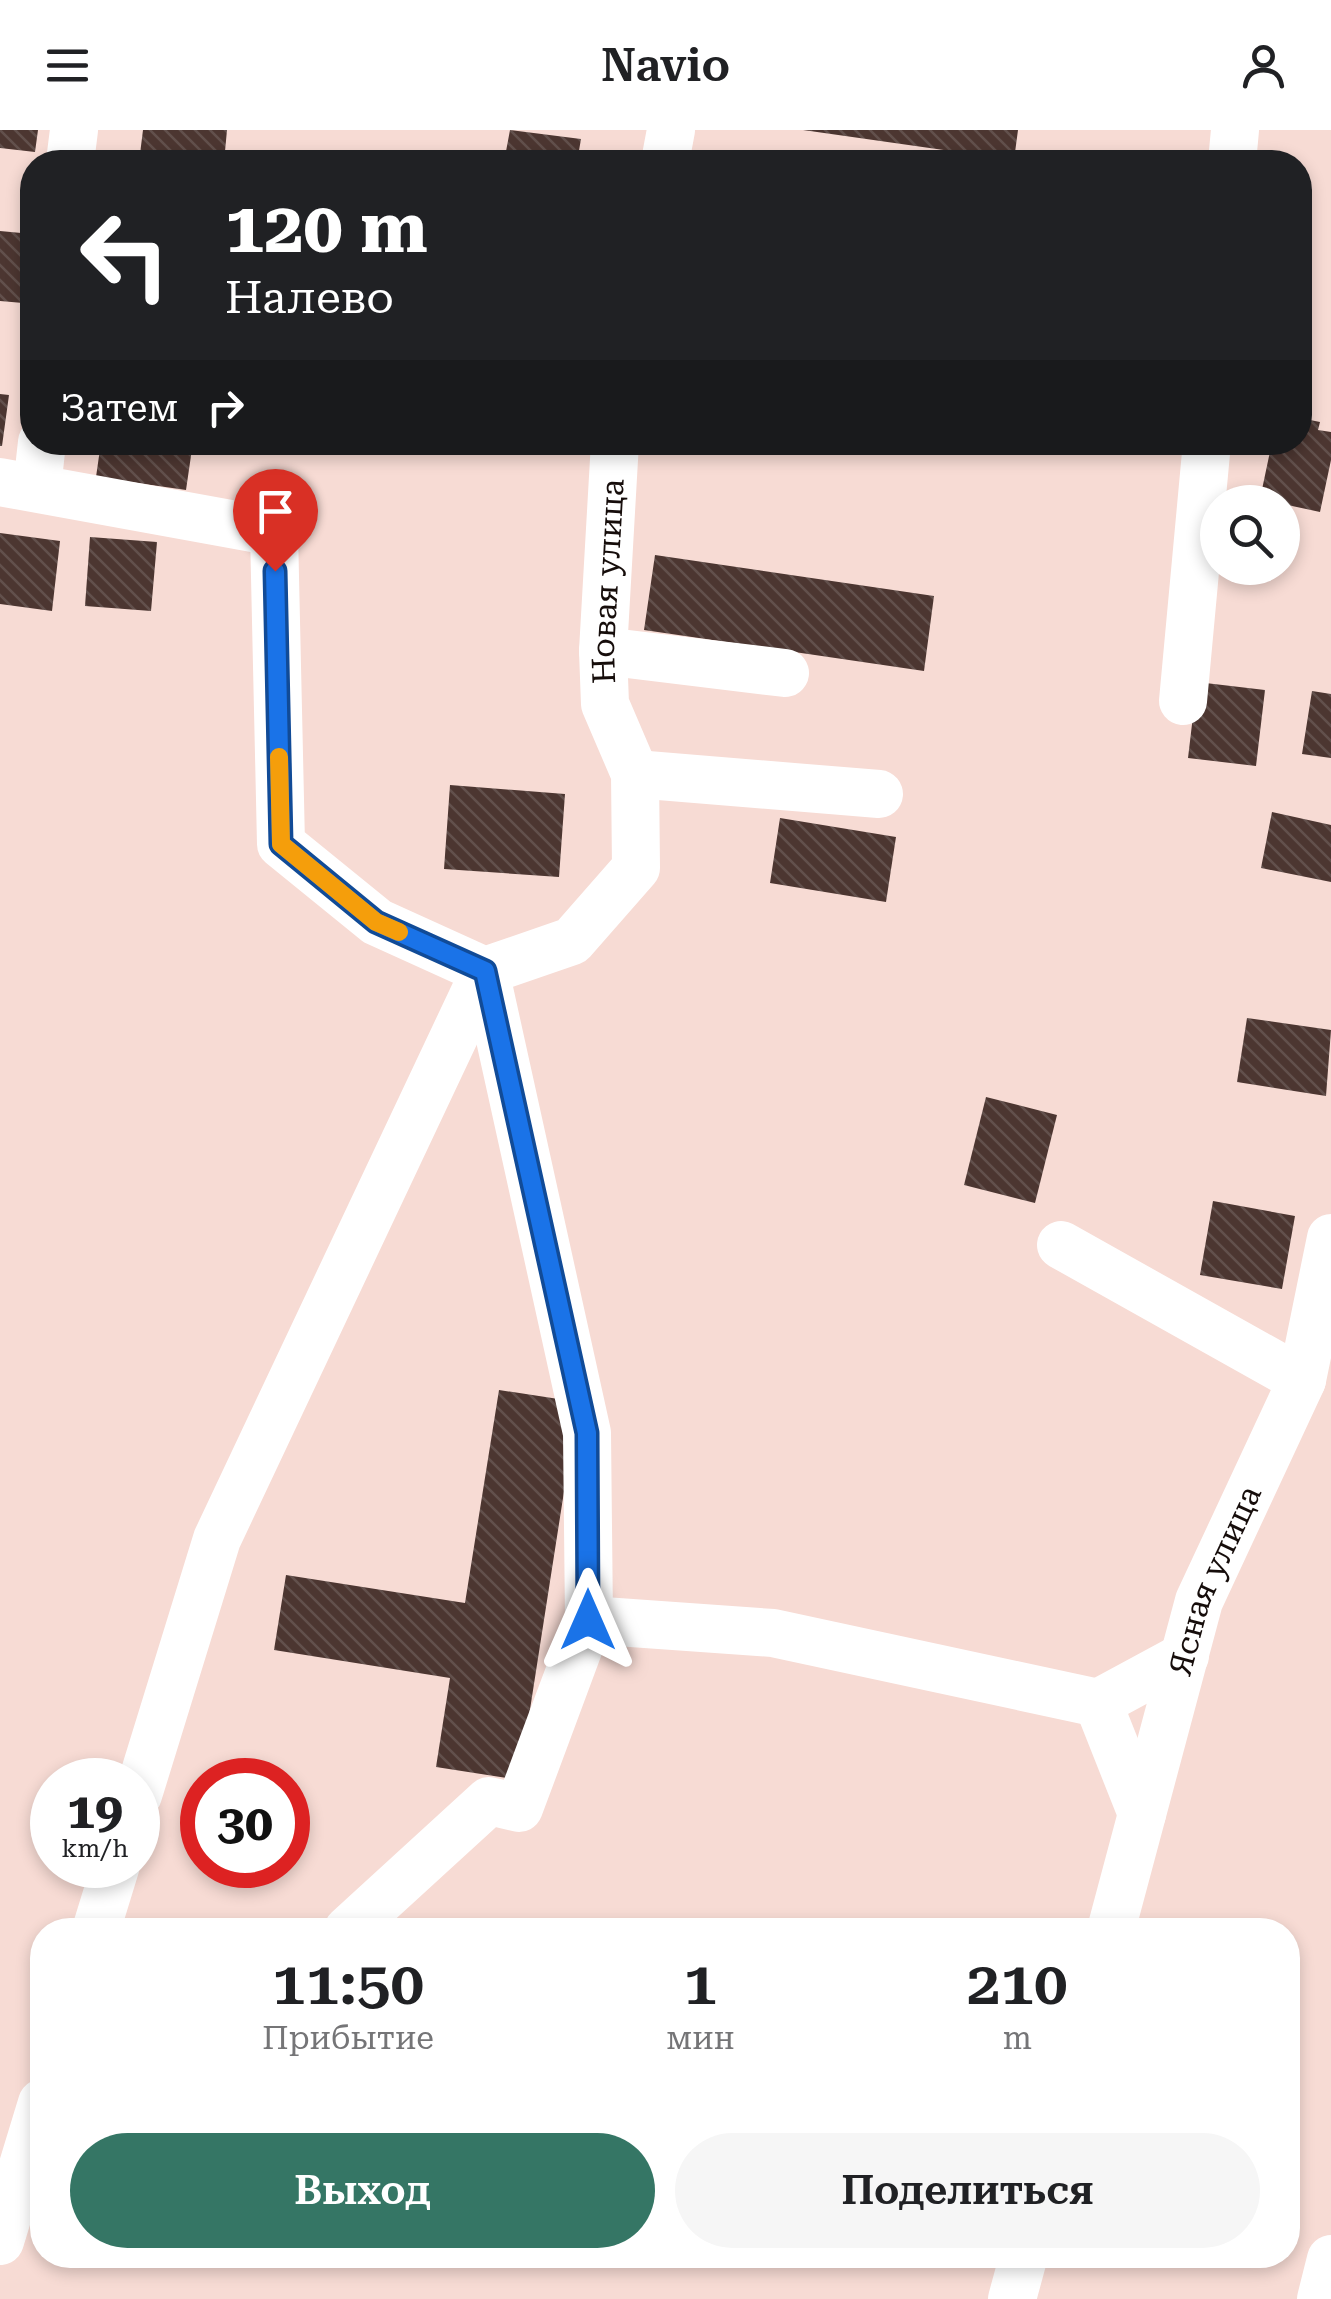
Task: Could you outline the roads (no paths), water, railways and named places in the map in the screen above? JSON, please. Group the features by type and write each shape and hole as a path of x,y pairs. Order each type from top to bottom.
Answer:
{"street":[{"name":"Новая улица","path":"614,455 603,651 606,704 635,774"},
{"path":"1183,701 1205,455"},
{"path":"26,471 274,532 281,844 376,922 485,971 572,941 636,868 635,774 879,794"},
{"path":"603,651 784,673"},
{"path":"361,1918 489,1801 519,1808 588,1620 587,1433 485,971"},
{"path":"149,1758 216,1539 485,971"},
{"name":"Ясная улица","path":"1114,1918 1200,1601 1302,1380 1331,1238"},
{"path":"1060,1245 1302,1380"},
{"path":"588,1620 774,1632 1098,1704 1185,1656"},
{"path":"1098,1704 1142,1814"},
{"path":"100,1918 109,1888"},
{"path":"0,2244 30,2143"},
{"path":"0,2244 30,2219"},
{"path":"1321,2299 1331,2259"},
{"path":"1012,2299 1020,2268"}]}
